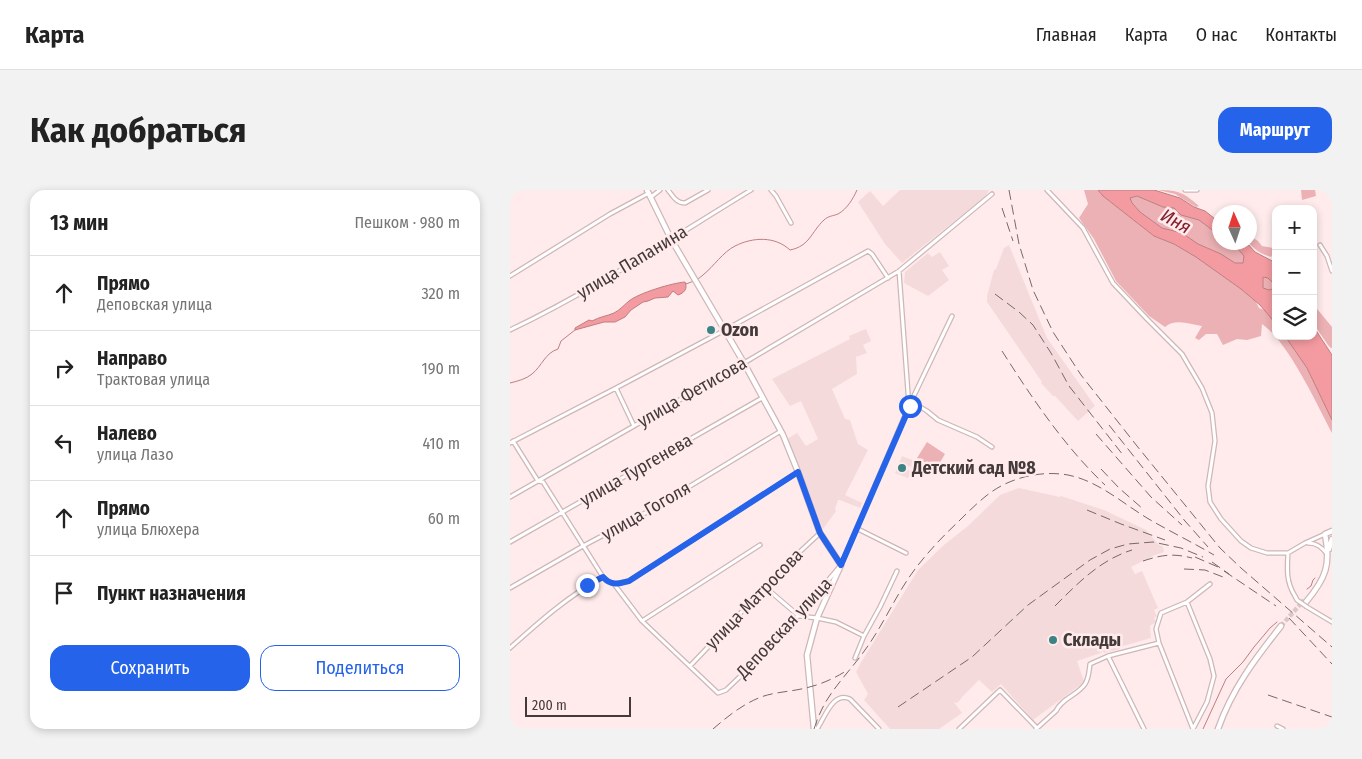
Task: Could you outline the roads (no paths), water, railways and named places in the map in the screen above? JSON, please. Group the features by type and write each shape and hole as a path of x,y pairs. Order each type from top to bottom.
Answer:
{"street":[{"path":"510,276 610,214 649,193 660,190"},
{"path":"668,190 681,203 685,203 708,190"},
{"name":"улица Папанина","path":"510,330 539,316 751,190"},
{"path":"771,190 791,223"},
{"path":"1047,190 1082,228 1113,283 1182,354 1202,388 1212,413 1215,441 1208,486 1210,502 1221,519 1251,548 1266,553 1288,553 1332,531"},
{"path":"1185,190 1197,190"},
{"path":"649,193 671,239 744,363 781,432 820,533 841,565"},
{"name":"улица Фетисова","path":"510,497 888,278 992,194"},
{"path":"1320,245 1332,271"},
{"path":"690,666 642,620 614,584 603,577 543,482 538,481 512,442 725,330 863,253 868,251 872,254 888,278"},
{"path":"899,271 910,406"},
{"name":"Деповская улица","path":"814,729 807,655 817,618 858,529 910,406 952,316"},
{"path":"616,388 634,426"},
{"name":"улица Тургенева","path":"510,542 762,398"},
{"path":"912,402 938,420 977,437 992,447"},
{"name":"улица Гоголя","path":"510,588 649,511 781,432"},
{"path":"614,584 629,581 798,472"},
{"path":"858,529 906,553"},
{"name":"улица Матросова","path":"690,666 791,560 820,533"},
{"path":"1306,603 1325,574 1327,565 1325,534"},
{"path":"1327,555 1332,539"},
{"path":"1305,543 1314,543 1321,547 1327,555"},
{"path":"642,620 760,545"},
{"path":"1288,553 1288,583 1297,600 1306,603 1332,622"},
{"name":"Деповская улица","path":"690,666 718,693 726,690 776,642 841,565"},
{"path":"855,658 897,571"},
{"path":"510,648 550,613 587,585 603,577"},
{"path":"1193,729 1159,643 1156,629 1161,613 1187,602 1210,584"},
{"path":"765,587 799,616 836,622 864,636"},
{"path":"1187,602 1210,659 1214,676 1207,702 1193,729"},
{"path":"1218,729 1238,684 1265,646 1283,627"},
{"path":"959,729 1000,690 1039,728 1061,704 1085,685 1090,664 1108,656 1159,643"},
{"path":"1108,656 1144,729"},
{"path":"818,729 834,700 840,697 850,699 879,729"},
{"path":"1277,726 1283,729"}],"waterway":[{"path":"686,284 701,276 726,252 742,243 764,239 778,242 790,250 797,248 806,242 826,219 844,209 852,200 857,190"},
{"path":"510,383 525,379 532,374 550,353 558,349 561,341 575,330"},
{"path":"1307,589 1315,578"},
{"path":"1203,729 1226,679 1277,622"}],"tunnel":[{"path":"1281,626 1304,600"}],"railway":[{"path":"1009,190 1019,244 1033,290 1053,332 1081,375 1220,548 1332,647"},
{"path":"1002,208 1013,241"},
{"path":"995,294 1033,325 1069,386 1123,455"},
{"path":"1002,351 1062,438 1105,485"},
{"path":"1109,425 1208,547"},
{"path":"1096,434 1151,497 1182,525"},
{"path":"1101,469 1143,509"},
{"path":"814,729 830,695 871,641 915,569 939,541 972,509 986,496 1004,484 1025,477 1046,474 1068,475 1079,478 1099,487 1147,518 1214,555"},
{"path":"1087,510 1165,540"},
{"path":"898,707 972,657 1028,605 1090,560 1110,549 1128,544 1153,542 1181,548 1203,557"},
{"path":"1055,606 1100,566 1120,554 1132,550"},
{"path":"1143,561 1167,555 1192,558"},
{"path":"1195,557 1218,567"},
{"path":"1212,562 1229,574"},
{"path":"1184,569 1205,570 1223,577"},
{"path":"1224,571 1276,606"},
{"path":"1289,618 1332,664"},
{"path":"713,729 754,700 769,694 816,685 846,671"},
{"path":"1268,695 1332,717"}],"place":[{"name":"Ozon","path":"711,330"},
{"name":"Детский сад №8","path":"902,468"},
{"name":"Склады","path":"1053,640"}],"water label":[{"name":"Иня","path":"1176,221"}]}
